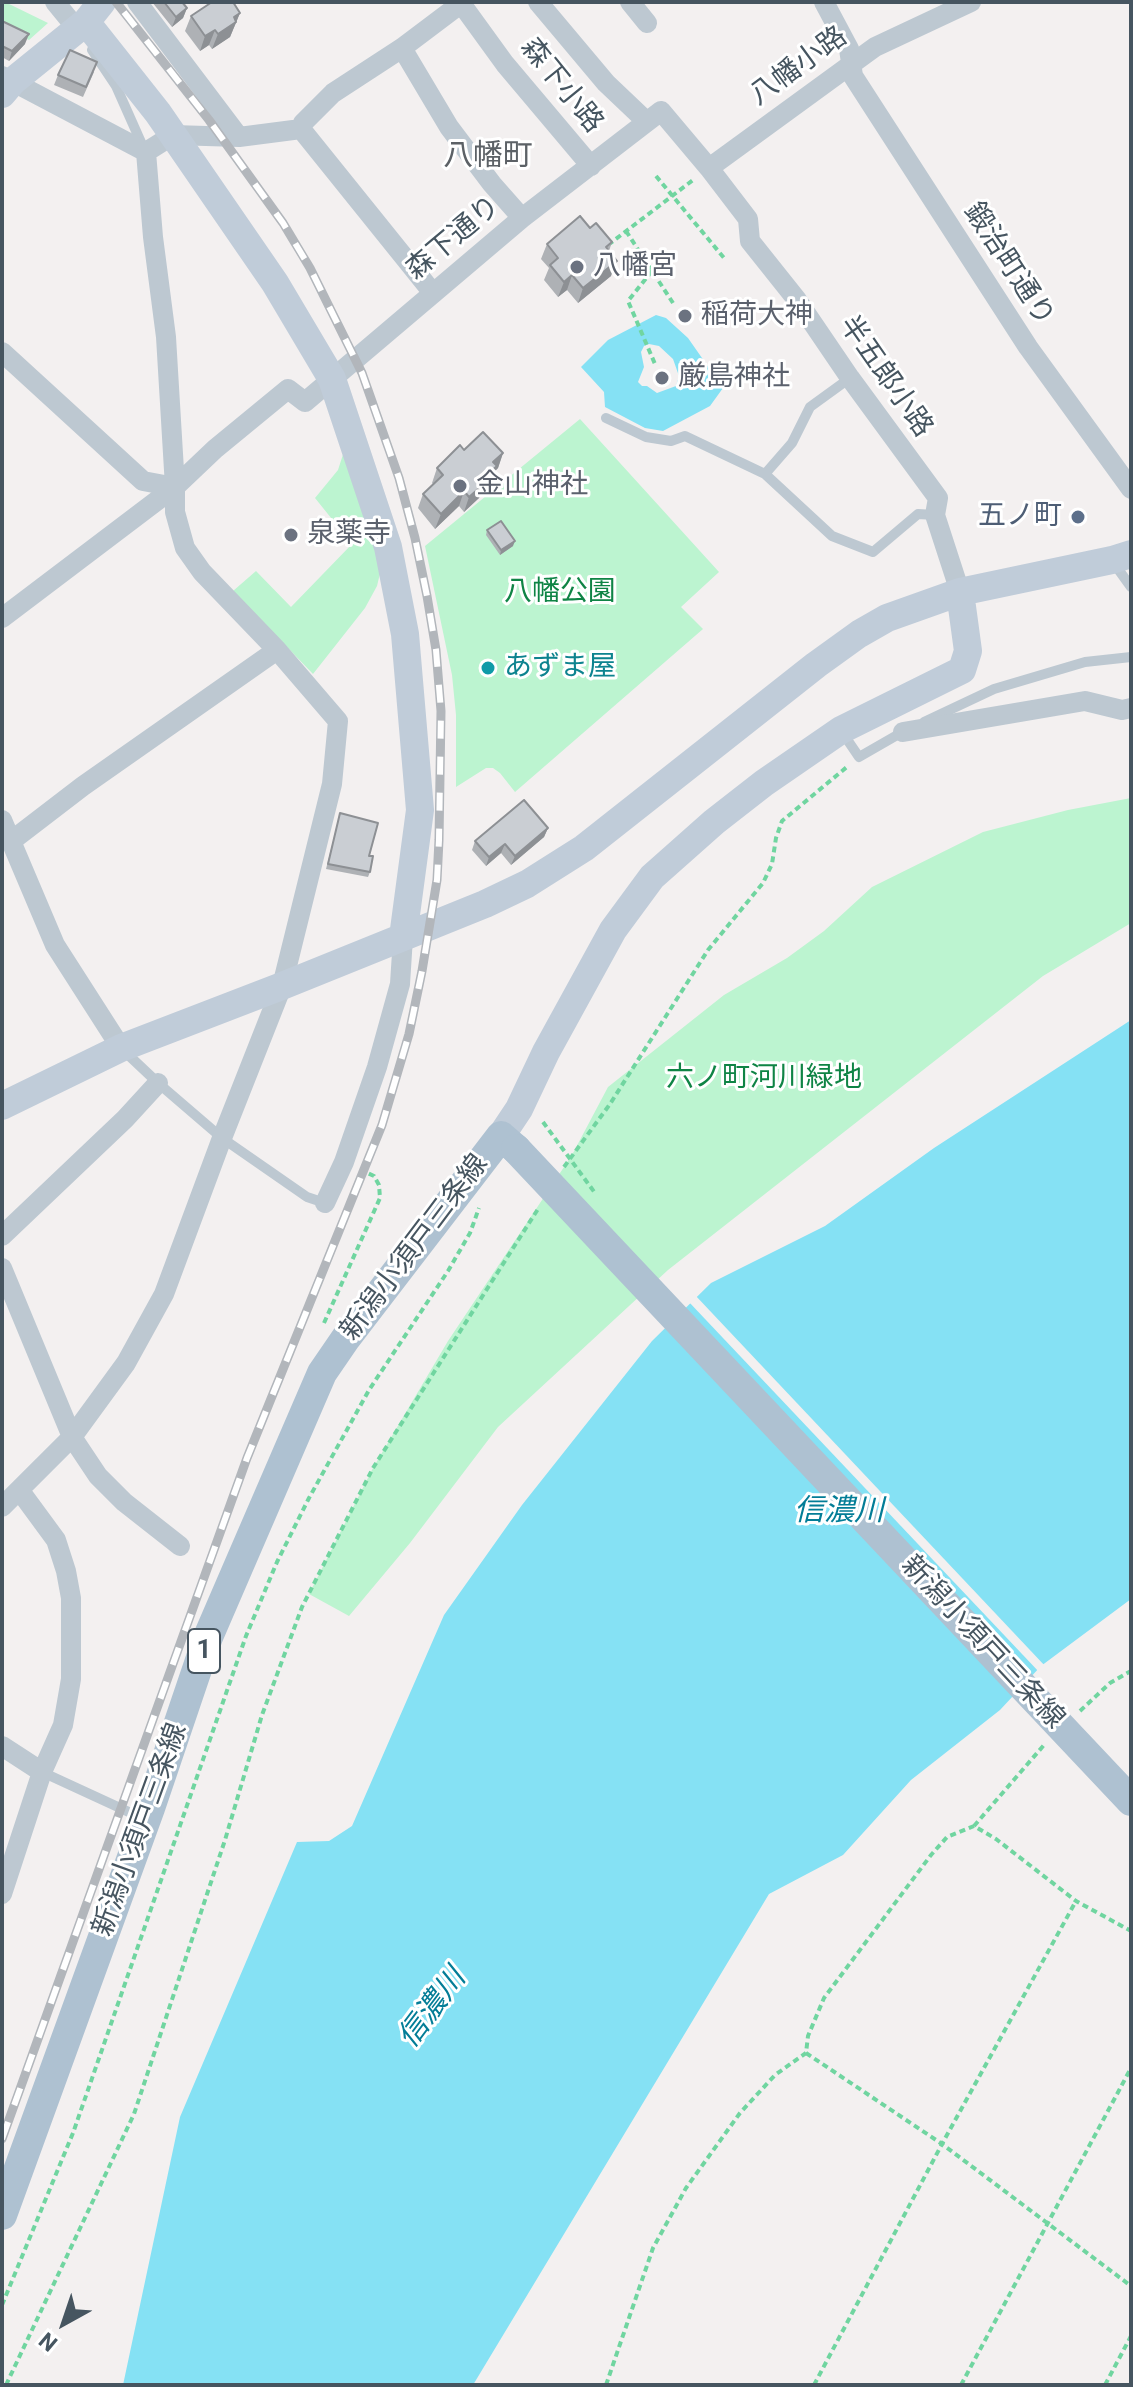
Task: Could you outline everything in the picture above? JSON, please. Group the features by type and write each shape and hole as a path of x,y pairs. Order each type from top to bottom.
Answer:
{"main road":[{"name":"新潟小須戸三条線","path":"2,2215 146,1820 208,1637 322,1373 346,1338 508,1143 1131,1801"}],"street":[{"path":"55,2 89,18 275,283 332,379 388,547 405,634 420,810 400,984 377,1067 344,1162 325,1203"},
{"path":"137,2 239,137"},
{"path":"301,129 303,123 333,93 402,48 461,2"},
{"name":"森下小路","path":"461,2 505,64 591,166"},
{"path":"538,2 606,83 646,121 661,111 709,168"},
{"path":"630,2 647,23"},
{"name":"鍛治町通り","path":"824,2 849,49 853,76 1028,347 1131,489"},
{"name":"八幡小路","path":"709,168 875,47 971,2"},
{"path":"89,18 6,84 146,152"},
{"path":"402,48 449,127 522,218"},
{"name":"森下通り","path":"175,487 215,449 288,389 305,402 522,218 646,121"},
{"path":"146,152 173,135 239,137 301,129"},
{"path":"301,129 433,293"},
{"path":"2,1507 72,1437 126,1363 164,1294 282,986 332,784 338,721 277,650 202,572 185,548 175,512 166,337 146,152"},
{"name":"半五郎小路","path":"709,168 748,219 750,241 797,300 938,498 935,515 960,592"},
{"path":"2,352 143,481 175,487"},
{"path":"2,618 175,487"},
{"path":"2,1106 121,1048 485,904 554,868 584,848 816,665 887,618 960,592 1121,557"},
{"path":"508,1143 519,1109 546,1052 613,930 652,877 764,783 841,730 962,670 968,651 960,592"},
{"path":"10,842 83,786 277,650"},
{"path":"903,732 1085,701 1122,710 1131,708"},
{"path":"2,820 55,945 121,1048"},
{"path":"2,1236 125,1119 158,1083"},
{"path":"2,1268 72,1437 98,1476 180,1546"},
{"path":"2,1894 42,1772 63,1725 71,1679 71,1598 66,1571 56,1540 20,1491"},
{"path":"2,1746 42,1772"}],"lane":[{"path":"89,18 146,152"},
{"path":"765,474 792,443 810,407 850,378"},
{"path":"606,418 646,437 671,441 685,436 765,474 832,536 873,552 918,514 935,515"},
{"path":"1121,557 1131,587"},
{"path":"841,730 859,757 903,732 994,689 1085,662 1131,657"},
{"path":"121,1048 222,1138 307,1197 325,1203"},
{"path":"42,1772 146,1820"}],"path":[{"path":"603,249 709,168"},
{"path":"656,176 724,258"},
{"path":"626,231 673,303"},
{"path":"652,271 628,301 655,364"},
{"path":"564,1168 610,1104 708,950 763,883 772,864 782,821 859,757"},
{"path":"319,1334 380,1198 379,1185 374,1176 344,1162"},
{"path":"2,2305 73,2133 246,1636 272,1574 309,1498 369,1390 448,1271 470,1233 480,1207"},
{"path":"6,2385 134,2114 225,1840 262,1715 302,1607 373,1468 539,1207"},
{"path":"606,2385 653,2248 686,2188 740,2113 775,2075 806,2053 808,2036 824,1998 947,1837 974,1826 996,1839 1076,1901 1131,1931"},
{"path":"814,2385 1076,1901"},
{"path":"806,2053 942,2144 1131,2286"},
{"path":"961,2385 1131,2068"},
{"path":"1105,2385 1131,2336"}],"green space":[{"path":"4,2 48,23 29,40 2,27"},
{"name":"八幡公園","path":"580,419 719,572 681,607 703,629 515,792 493,768 486,768 456,787 456,715 452,675 425,546"},
{"path":"346,445 383,561 377,586 365,608 313,674 233,591 256,571 291,607 352,544 315,498 338,470"},
{"name":"六ノ町河川緑地","path":"1131,798 1131,923 1043,976 668,1270 498,1427 410,1543 349,1616 309,1594 373,1468 448,1341 572,1155 608,1087 724,995 787,958 824,931 872,887 983,832 1068,810"}],"water":[{"path":"656,315 666,318 688,338 723,388 710,406 663,431 645,428 605,407 604,392 581,367 608,340","holes":["644,346 659,346 673,359 679,376 676,386 657,393 638,382 644,367 641,352"]},
{"name":"信濃川","path":"1131,1020 1131,1599 1041,1666 1000,1710 911,1780 843,1855 769,1894 473,2385 123,2385 180,2117 297,1842 329,1841 352,1826 444,1615 522,1505 652,1341 711,1283 825,1226 934,1148"}],"pier":[{"path":"695,1295 1046,1667 1040,1673 688,1301"}],"building":[{"path":"164,2 182,2 187,8 176,17"},
{"path":"212,2 233,2 240,13 234,17 236,22 218,34 215,30 205,36 191,16"},
{"path":"2,21 29,34 12,51 2,46"},
{"path":"70,50 97,62 86,87 58,75"},
{"name":"八幡宮","path":"580,216 590,228 596,223 612,242 606,247 617,261 583,288 572,275 564,282 550,265 558,258 547,244"},
{"name":"金山神社","path":"483,432 503,453 493,462 497,466 482,479 485,483 469,497 464,491 441,514 423,494 443,475 437,468 460,445 464,450"},
{"path":"501,521 515,541 501,550 487,530"},
{"path":"524,800 548,828 515,856 505,844 489,857 475,841"},
{"path":"340,813 378,823 369,856 373,856 370,872 328,864"}],"railway":[{"path":"2,2139 247,1458 382,1125 409,1034 437,880 441,711 436,650 415,538 399,478 362,373 310,268 283,223 209,120 116,2"}],"place":[{"name":"八幡宮","path":"577,267"},
{"name":"稲荷大神","path":"685,316"},
{"name":"厳島神社","path":"662,378"},
{"name":"金山神社","path":"460,486"},
{"name":"五ノ町","path":"1078,517"},
{"name":"泉薬寺","path":"291,535"},
{"name":"あずま屋","path":"488,668"}],"district":[{"name":"八幡町","path":"488,157"}]}
